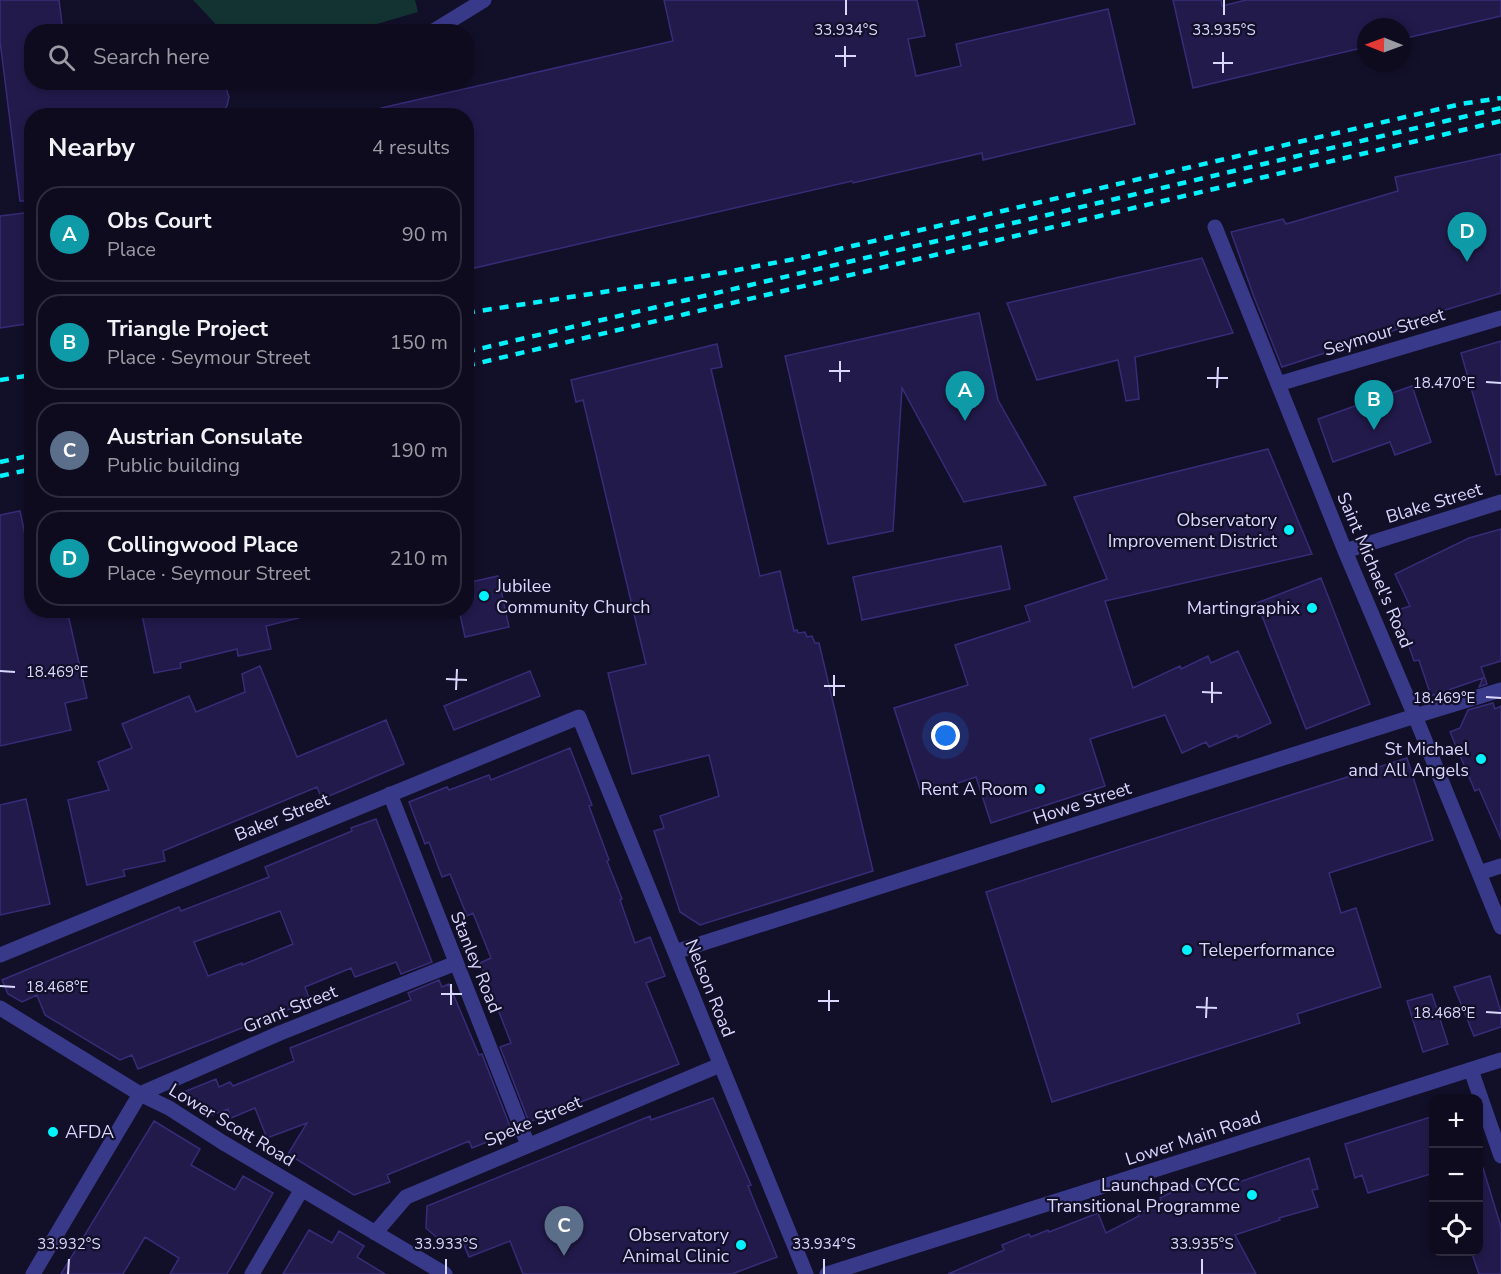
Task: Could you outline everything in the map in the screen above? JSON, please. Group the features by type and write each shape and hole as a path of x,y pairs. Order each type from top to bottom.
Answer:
{"street":[{"path":"445,24 484,0"},
{"name":"Saint Michael's Road","path":"1215,227 1345,551 1501,927"},
{"name":"Seymour Street","path":"1278,384 1501,318"},
{"name":"Blake Street","path":"1345,551 1501,502"},
{"name":"Howe Street","path":"675,952 1501,690"},
{"name":"Nelson Road","path":"579,717 806,1274"},
{"name":"Baker Street","path":"0,955 579,717"},
{"name":"Stanley Road","path":"390,794 528,1144"},
{"path":"1479,873 1501,867"},
{"name":"Grant Street","path":"140,1094 280,1034 456,963"},
{"name":"Lower Scott Road","path":"0,1008 140,1094 170,1108 445,1274"},
{"name":"Lower Main Road","path":"827,1274 1501,1060"},
{"name":"Speke Street","path":"375,1233 406,1197 720,1065"},
{"path":"1471,1070 1501,1156"},
{"path":"33,1274 140,1094"},
{"path":"252,1274 302,1189"}],"green space":[{"path":"193,0 415,0 418,12 377,24 215,24"}],"building":[{"path":"0,0 59,0 62,24 24,24 24,90 227,90 229,97 227,106 225,108 24,108 24,201 20,201 0,41"},
{"path":"664,0 917,0 925,36 908,39 916,76 961,66 956,44 1108,9 1135,124 983,160 982,153 853,183 852,181 474,268 474,108 381,108 459,90 474,90 474,87 673,41"},
{"path":"1173,0 1221,0 1222,6 1246,0 1501,0 1501,16 1411,37 1411,18 1357,18 1357,49 1193,88"},
{"path":"1501,154 1501,293 1422,317 1423,321 1282,367 1231,232 1283,219 1286,224 1398,191 1395,177"},
{"path":"24,213 24,324 0,328 0,216"},
{"path":"1202,258 1233,333 1135,357 1139,399 1126,401 1118,360 1037,380 1007,303"},
{"path":"979,313 998,400 1046,485 964,502 902,388 893,531 828,544 785,356"},
{"path":"1501,341 1501,474 1496,475 1461,353"},
{"path":"717,344 722,367 711,369 760,576 780,571 794,631 805,632 807,637 812,636 815,643 819,643 873,871 700,925 680,912 654,831 664,828 660,816 719,796 709,755 632,774 608,673 646,664 583,400 576,402 571,380"},
{"path":"1412,386 1431,442 1395,455 1390,442 1333,462 1318,419"},
{"path":"1268,449 1312,554 1105,601 1133,688 1208,656 1211,663 1238,651 1271,723 1238,738 1237,735 1209,747 1206,742 1182,753 1165,715 1090,739 1105,786 991,823 976,777 922,795 894,708 968,685 955,645 1030,621 1025,606 1107,579 1074,497"},
{"path":"20,511 24,530 24,618 69,618 87,698 65,703 71,730 0,746 0,515"},
{"path":"1501,529 1501,661 1481,667 1487,684 1479,687 1483,678 1431,696 1419,660 1414,661 1404,632 1398,610 1410,606 1395,574 1469,538"},
{"path":"1001,546 1010,589 862,620 853,577"},
{"name":"Jubilee Community Church","path":"498,576 509,627 465,637 461,618 474,618 474,581"},
{"path":"1321,578 1370,704 1306,729 1257,603"},
{"path":"143,618 299,618 266,626 271,649 238,656 237,649 180,663 181,668 154,673"},
{"path":"260,666 297,757 386,720 404,764 322,799 317,787 163,851 165,861 123,870 125,876 87,885 68,800 109,790 98,762 132,748 122,724 189,696 196,712 245,692 242,674"},
{"path":"530,671 540,696 454,730 444,706"},
{"name":"St Michael and All Angels","path":"1493,703 1495,709 1501,706 1501,839 1479,789 1475,791 1450,732 1460,728 1468,710"},
{"path":"570,748 592,805 589,806 635,943 650,937 665,976 646,983 679,1064 529,1122 500,1047 511,1043 480,963 491,958 473,913 467,916 450,874 442,877 429,842 425,844 409,802 447,787 449,790 489,775 491,780"},
{"name":"Teleperformance","path":"1407,758 1433,840 1329,873 1341,913 1356,908 1381,987 1297,1014 1300,1023 1052,1102 986,892"},
{"path":"26,799 50,904 0,915 0,805"},
{"path":"376,819 432,962 401,974 396,962 355,977 351,968 305,987 310,1001 138,1069 132,1055 120,1060 45,1015 37,995 22,1002 8,994 2,980 179,907 181,911 269,877 265,867 352,831 351,828","holes":["280,911 293,944 208,976 194,942"]},
{"path":"1490,976 1501,1012 1501,1027 1474,1036 1454,987"},
{"path":"439,980 442,987 449,984 479,1055 482,1054 511,1129 508,1130 509,1133 472,1148 469,1141 387,1175 390,1182 354,1195 288,1154 307,1123 267,1138 255,1108 231,1118 228,1109 212,1115 176,1095 216,1079 219,1087 230,1082 233,1086 294,1061 290,1048 411,1000 408,993"},
{"path":"1432,994 1448,1044 1423,1052 1407,1001"},
{"path":"713,1098 751,1185 748,1186 777,1257 732,1274 523,1274 510,1241 469,1257 460,1236 443,1243 426,1228 427,1206 650,1116 651,1120"},
{"path":"1429,1118 1429,1175 1368,1193 1362,1175 1355,1178 1345,1144"},
{"path":"154,1121 200,1149 191,1165 235,1190 243,1176 273,1193 227,1274 170,1274 179,1258 145,1237 123,1274 61,1274"},
{"path":"1309,1158 1318,1189 1312,1190 1318,1207 1279,1218 1280,1220 1235,1235 1256,1274 948,1274 1004,1250 1002,1245 1029,1234 1031,1237 1048,1230 1049,1232 1098,1213 1106,1233 1161,1202 1160,1198 1190,1183 1193,1187 1209,1178 1216,1190"},
{"path":"1483,1168 1501,1227 1501,1274 1479,1274 1473,1256 1483,1256"},
{"path":"309,1230 332,1243 339,1231 364,1246 357,1257 385,1274 283,1274"}],"railway":[{"path":"474,312 695,278 805,257 1461,104 1501,98"},
{"path":"474,350 1501,108"},
{"path":"474,364 1501,121"},
{"path":"0,380 24,376"},
{"path":"0,462 24,457"},
{"path":"0,476 24,471"}],"place":[{"name":"Collingwood Place","path":"1467,262"},
{"name":"Obs Court","path":"965,421"},
{"name":"Triangle Project","path":"1374,430"},
{"name":"Observatory Improvement District","path":"1289,530"},
{"name":"Jubilee Community Church","path":"484,596"},
{"name":"Martingraphix","path":"1312,608"},
{"name":"St Michael and All Angels","path":"1481,759"},
{"name":"Rent A Room","path":"1040,789"},
{"name":"Teleperformance","path":"1187,950"},
{"name":"AFDA","path":"53,1132"},
{"name":"Launchpad CYCC Transitional Programme","path":"1252,1195"},
{"name":"Observatory Animal Clinic","path":"741,1245"},
{"name":"Austrian Consulate","path":"564,1256"}]}
